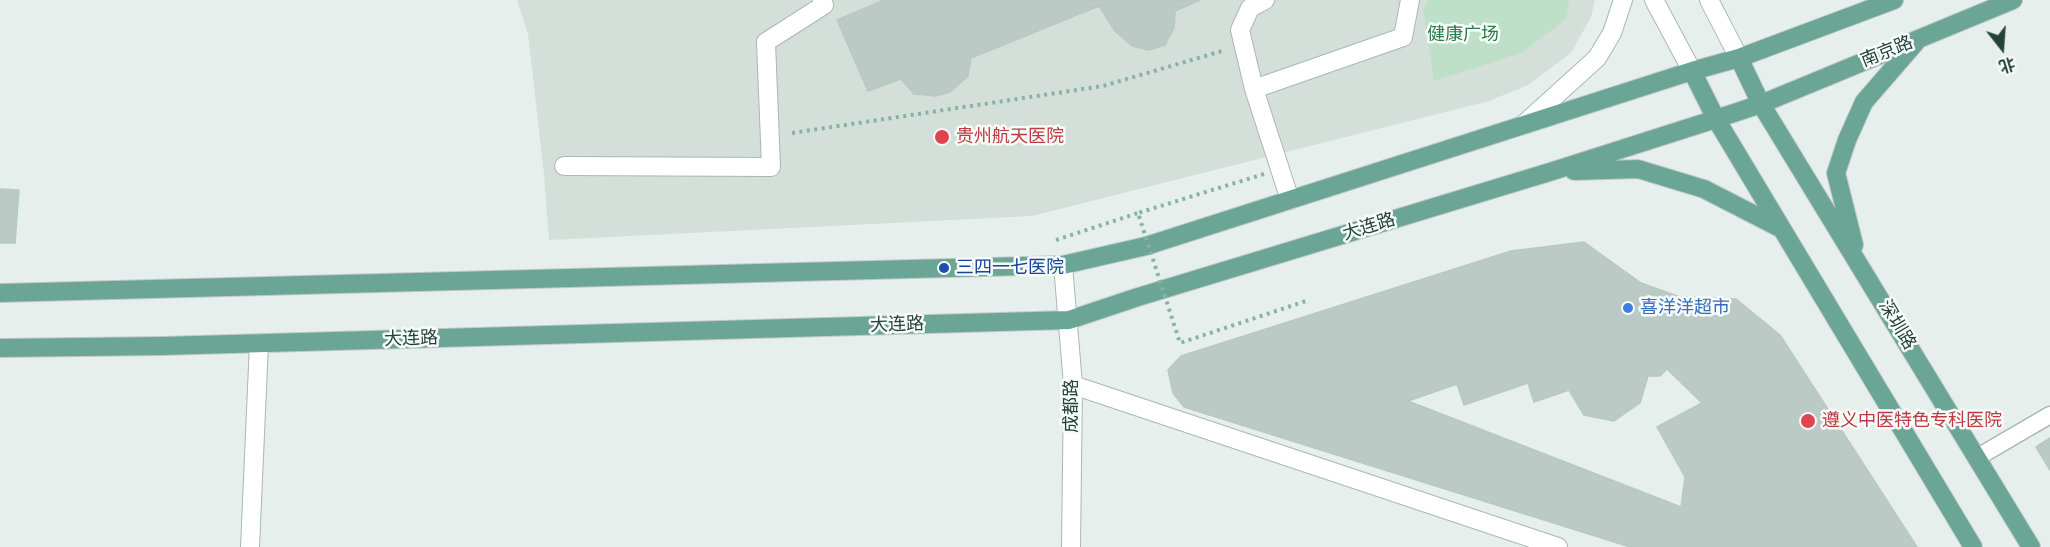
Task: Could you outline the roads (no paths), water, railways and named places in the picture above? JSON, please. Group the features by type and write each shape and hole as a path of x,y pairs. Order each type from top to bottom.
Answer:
{"main road":[{"path":"0,293 1063,265 1146,246 1738,58 1894,0"},
{"name":"南京路","path":"1761,104 2013,0"},
{"path":"1858,262 1836,173 1847,140 1864,102 1919,39"},
{"name":"深圳路","path":"1738,58 1761,104 2031,547"},
{"path":"1692,71 1716,119 1973,547"},
{"name":"大连路","path":"0,348 1069,320 1553,171 1761,104"},
{"path":"1553,171 1638,169 1704,189 1782,229"}],"street":[{"path":"564,166 771,168 766,42 824,5 822,0"},
{"path":"1265,0 1250,8 1240,30 1254,89 1290,200"},
{"path":"1254,89 1403,37 1410,0"},
{"path":"1523,125 1597,58 1612,33 1623,0"},
{"path":"1654,0 1692,71"},
{"path":"1709,0 1738,58"},
{"name":"成都路","path":"1063,265 1073,385 1071,547"},
{"path":"250,547 259,343"},
{"path":"1073,385 1558,547"}],"lane":[{"path":"1977,457 2050,415"}],"place":[{"name":"贵州航天医院","path":"942,137"},
{"name":"三四一七医院","path":"944,268"},
{"name":"喜洋洋超市","path":"1628,308"},
{"name":"遵义中医特色专科医院","path":"1808,421"}],"park label":[{"name":"健康广场","path":"1463,35"}]}
